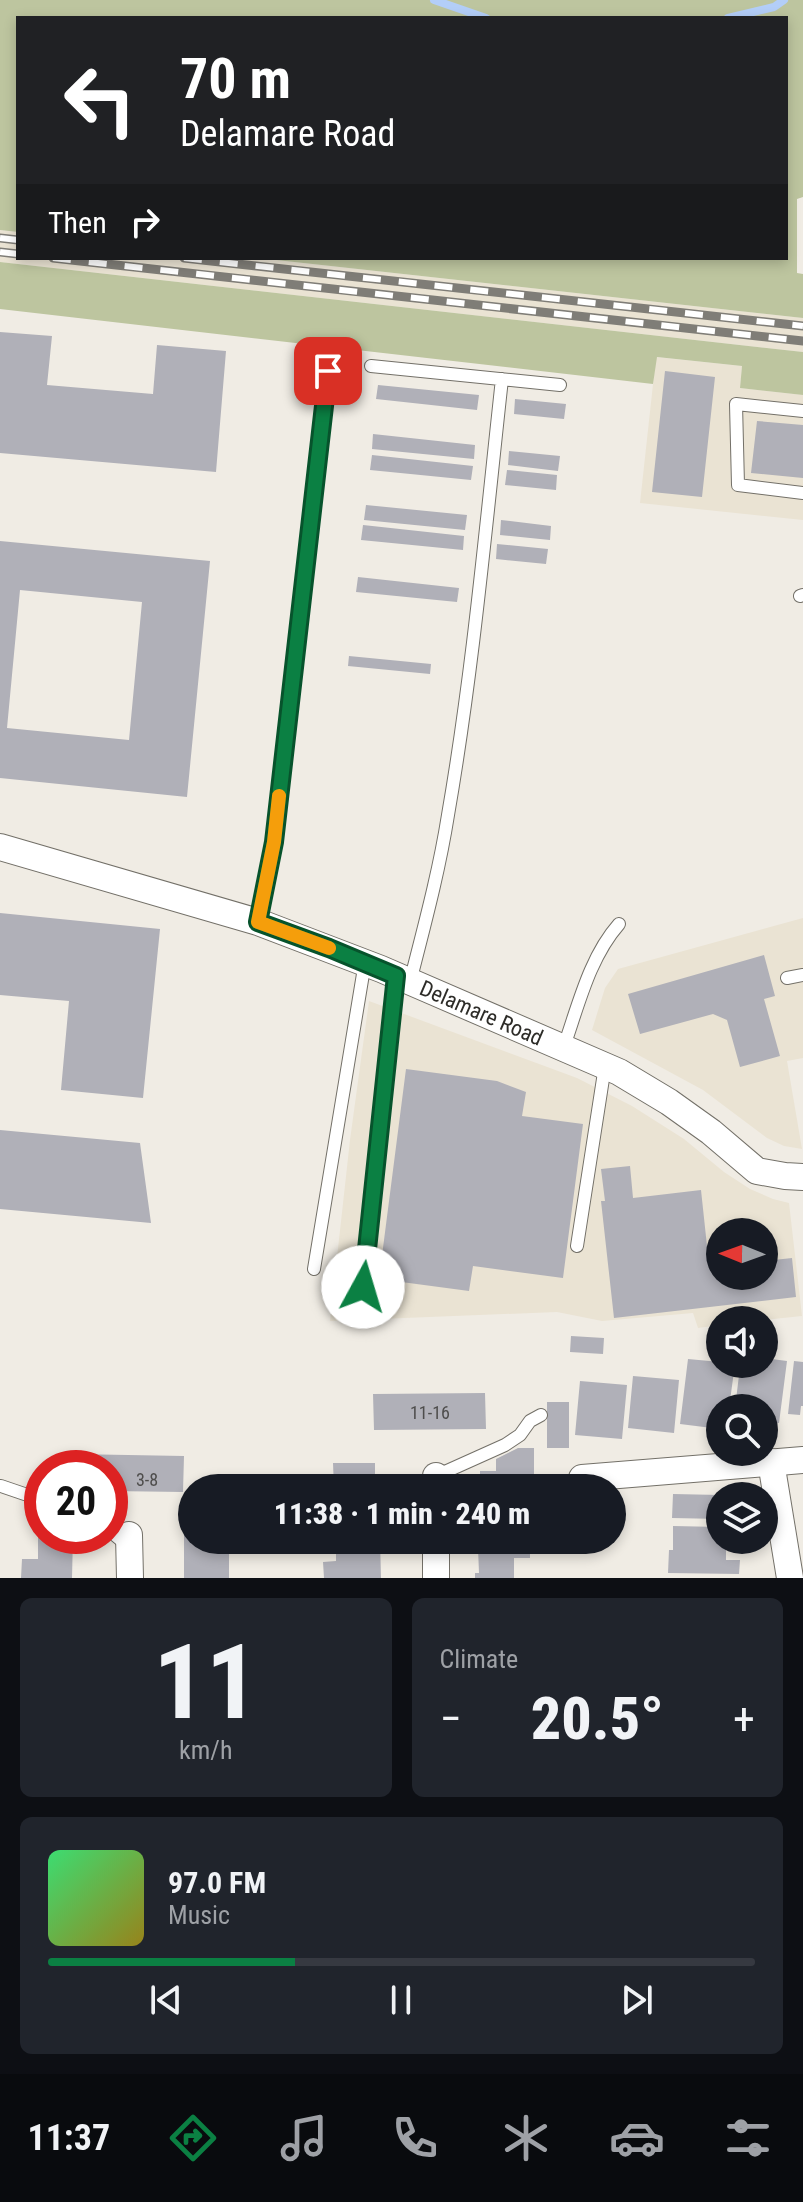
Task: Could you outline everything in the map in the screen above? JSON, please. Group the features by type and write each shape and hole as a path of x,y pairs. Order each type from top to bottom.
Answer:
{"street":[{"name":"Delamare Road","path":"0,847 258,922 365,962 619,1072 711,1132 757,1171 803,1177"},
{"path":"778,1462 803,1460"},
{"path":"626,1474 724,1466"},
{"path":"772,1466 790,1578"},
{"path":"126,1554 130,1578"},
{"path":"436,1554 436,1578"}],"lane":[{"path":"371,366 560,385"},
{"path":"258,922 274,842 328,371"},
{"path":"363,1287 403,979 429,910 448,817 502,379"},
{"path":"803,411 736,404 738,485 803,493"},
{"path":"563,1049 604,940 619,924"},
{"path":"314,1269 365,962"},
{"path":"787,978 803,975"},
{"path":"577,1246 605,1066"},
{"path":"451,1474 505,1445 520,1435 530,1421 541,1415"},
{"path":"1,1486 24,1494"}],"shaded area":[{"path":"0,230 16,232 16,260 276,260 803,318 803,352 0,262"},
{"path":"656,357 742,366 740,388 803,395 803,520 640,503"},
{"path":"803,918 803,1058 787,1061 802,1149 784,1146 767,1138 703,1090 592,1030 605,988 618,969"},
{"path":"369,1001 577,1078 632,1106 684,1139 750,1189 789,1203 802,1316 778,1319 778,1306 706,1306 706,1327 698,1328 693,1313 602,1321 557,1312 330,1321"}],"green space":[{"path":"0,0 803,0 803,197 797,199 797,273 803,274 803,318 276,260 788,260 788,16 16,16 16,232 0,230"},
{"path":"0,262 803,352 803,395 740,388 742,366 657,357 653,384 0,309"}],"building":[{"path":"0,332 52,336 47,385 153,394 157,345 226,351 216,472 0,453"},
{"path":"665,371 715,377 702,497 652,492"},
{"path":"378,385 479,395 477,410 376,399"},
{"path":"515,399 566,404 564,419 514,414"},
{"path":"757,421 803,425 803,478 751,473"},
{"path":"373,434 475,445 474,459 372,449"},
{"path":"509,451 560,456 558,471 508,465"},
{"path":"372,455 473,466 471,480 370,470"},
{"path":"507,470 557,475 556,490 505,485"},
{"path":"366,505 467,515 465,530 364,520"},
{"path":"501,520 551,526 550,540 500,535"},
{"path":"363,525 464,536 463,550 361,540"},
{"path":"0,541 210,561 187,797 0,778","holes":["20,590 142,602 129,740 7,728"]},
{"path":"497,544 548,549 546,564 496,559"},
{"path":"358,577 459,588 457,602 356,592"},
{"path":"349,656 431,664 430,674 348,666"},
{"path":"0,913 160,929 143,1098 61,1090 69,1001 0,995"},
{"path":"764,955 775,996 764,999 780,1056 740,1067 727,1020 713,1014 640,1034 628,994"},
{"path":"406,1069 497,1081 526,1092 522,1116 583,1124 563,1278 473,1266 469,1291 379,1279"},
{"path":"0,1130 140,1143 151,1223 0,1209"},
{"path":"630,1166 633,1198 701,1190 706,1237 706,1290 778,1290 778,1260 792,1258 796,1297 614,1318 601,1201 605,1201 601,1169"},
{"path":"571,1336 604,1338 603,1354 570,1352"},
{"path":"688,1359 706,1361 706,1378 733,1378 731,1394 706,1394 706,1427 680,1424"},
{"path":"778,1360 787,1361 779,1423 778,1394 737,1394 739,1378 778,1378"},
{"path":"794,1361 803,1362 803,1406 800,1415 788,1414"},
{"path":"633,1376 679,1380 674,1433 628,1428"},
{"path":"580,1381 627,1385 622,1439 575,1435"},
{"path":"485,1393 486,1429 374,1430 373,1394"},
{"path":"547,1402 569,1402 569,1448 547,1448"},
{"path":"518,1448 534,1448 534,1474 480,1474 480,1471 496,1471 496,1459"},
{"path":"128,1455 184,1456 184,1474 178,1474 178,1492 128,1491"},
{"path":"333,1463 375,1463 375,1474 333,1474"},
{"path":"673,1494 706,1495 706,1519 672,1518"},
{"path":"673,1526 706,1527 706,1554 726,1554 726,1560 740,1560 739,1574 668,1573 669,1550 673,1550"},
{"path":"38,1554 73,1554 72,1578 21,1578 22,1559 38,1559"},
{"path":"184,1554 229,1554 229,1578 184,1578"},
{"path":"336,1554 380,1554 381,1578 324,1578 323,1562 336,1561"},
{"path":"478,1554 530,1554 530,1558 514,1558 514,1578 475,1578 475,1573 479,1573"}],"waterway":[{"path":"434,0 480,16"},
{"path":"736,16 774,7 784,0"}],"railway":[{"path":"0,238 16,240"},
{"path":"0,252 16,254"},
{"path":"71,260 803,341"},
{"path":"202,260 803,326"}],"slow traffic":[{"path":"279,796 274,842 258,922 329,948"}],"route":[{"path":"328,371 274,842 258,922 396,976 363,1287"}]}
